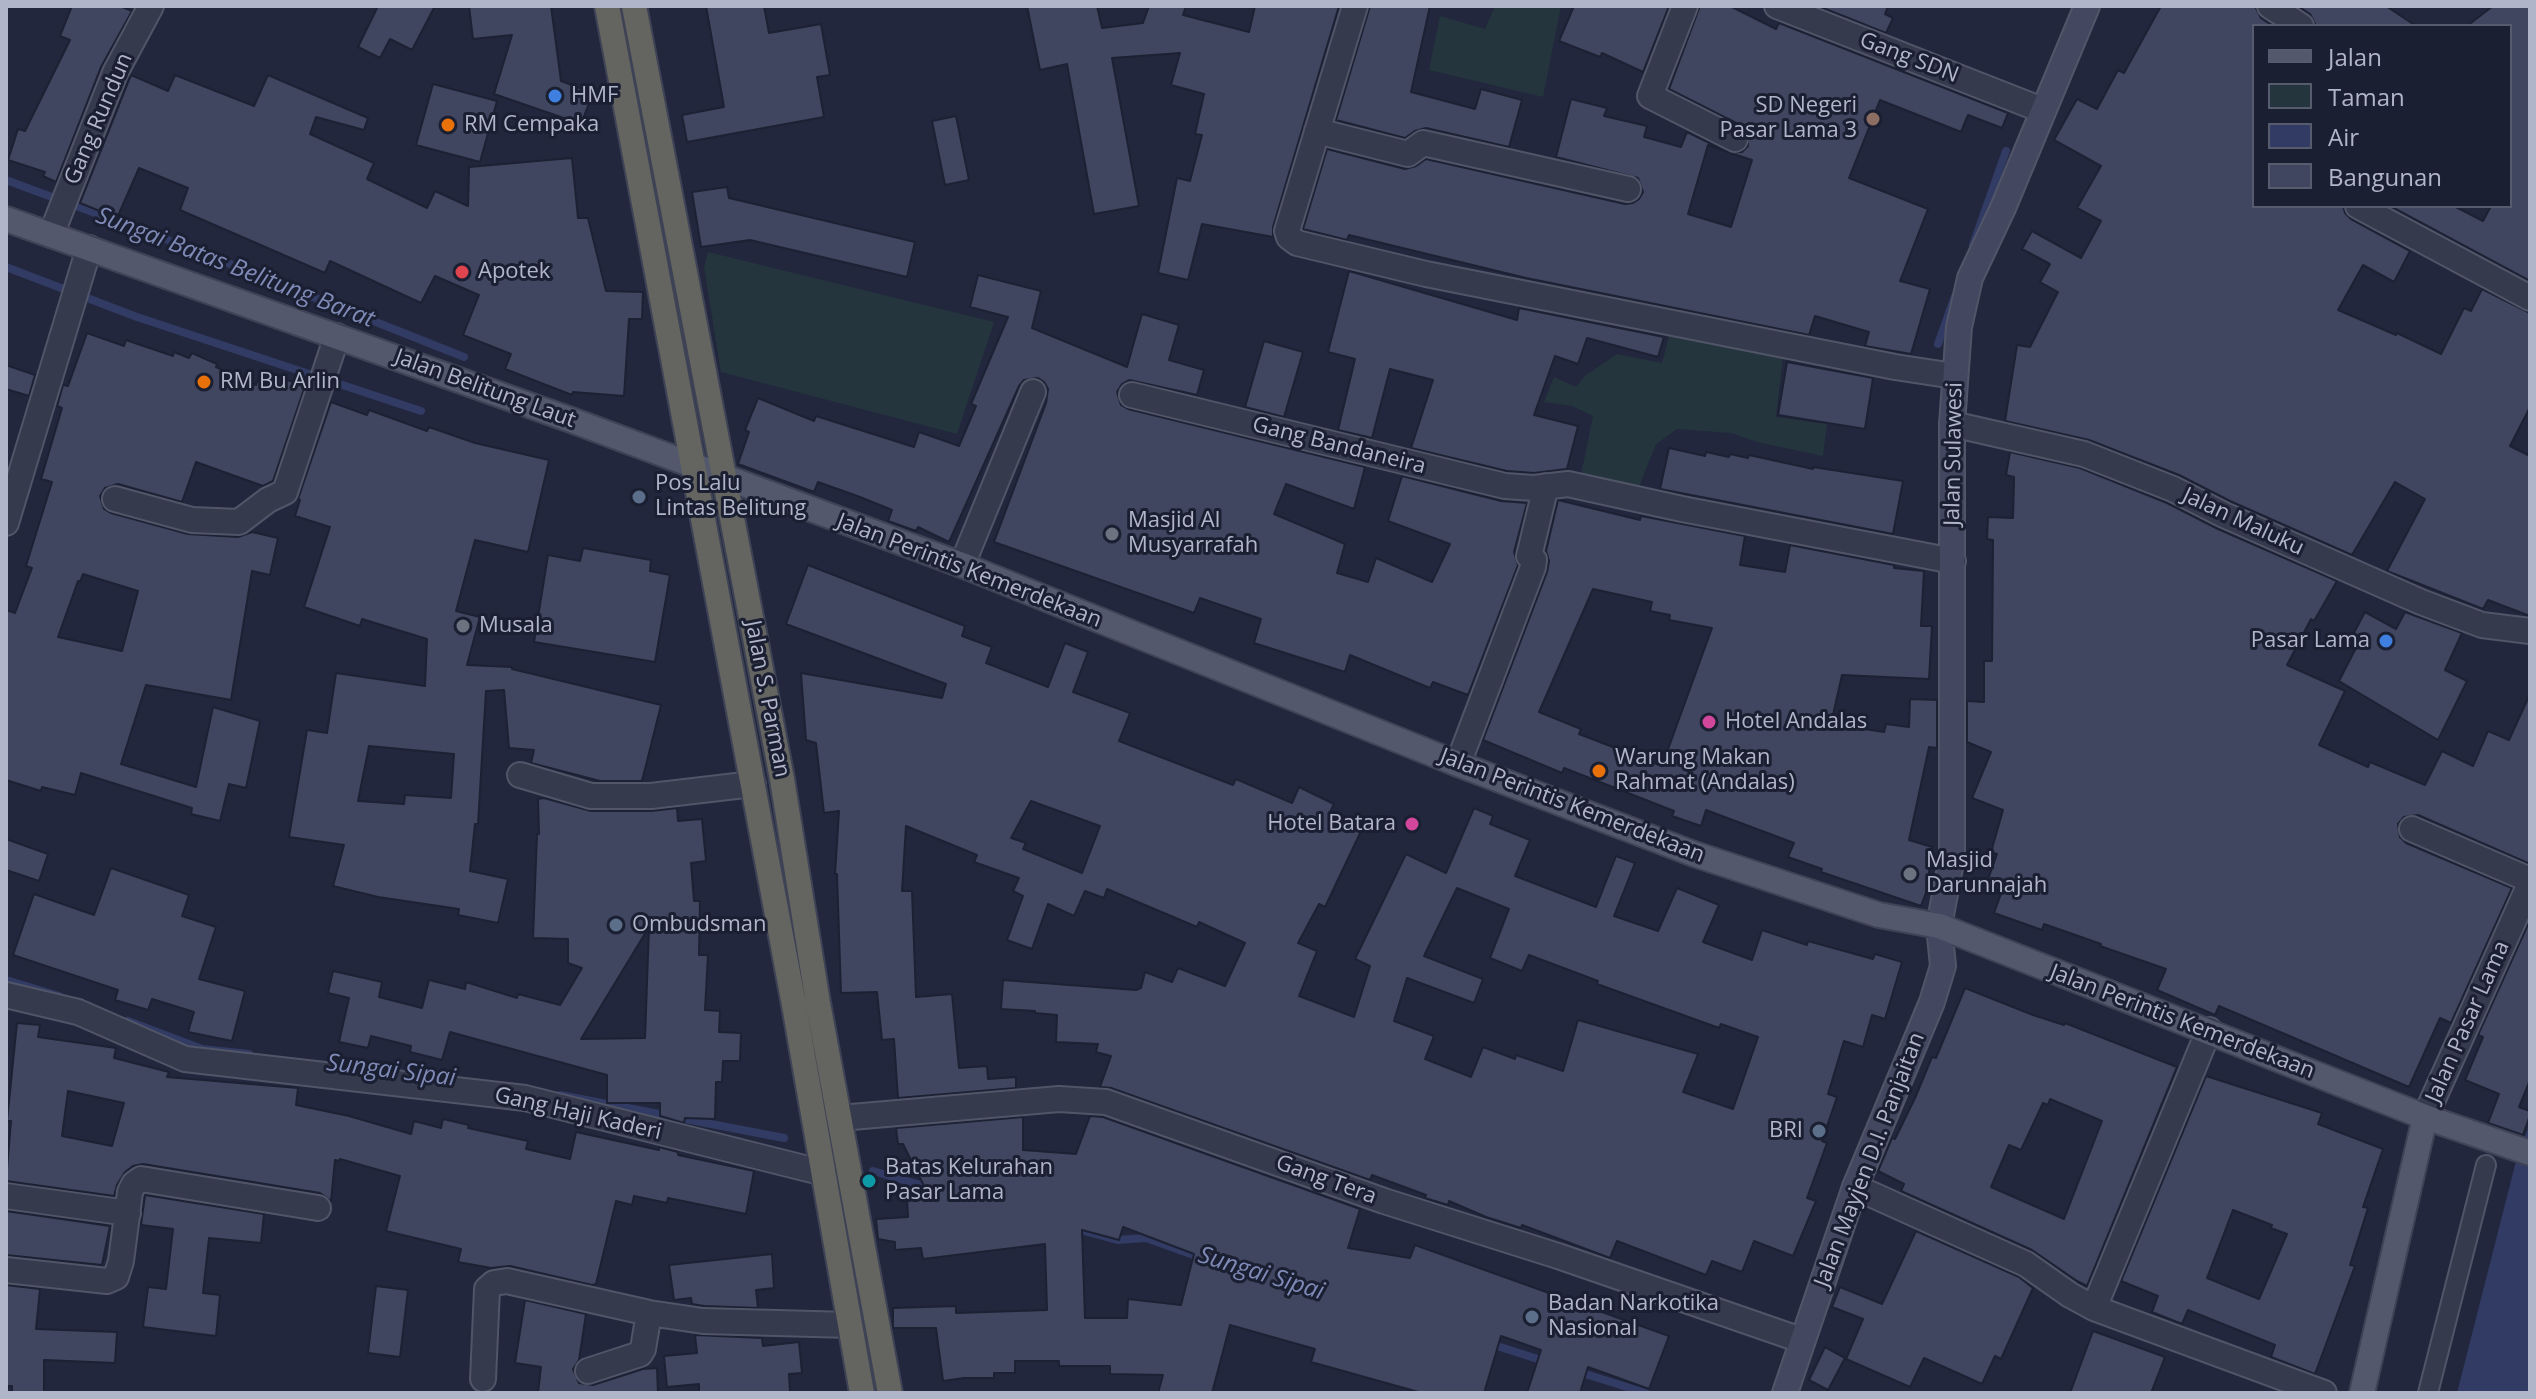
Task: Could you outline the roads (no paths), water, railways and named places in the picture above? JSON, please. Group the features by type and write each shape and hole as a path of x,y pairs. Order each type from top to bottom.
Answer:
{"highway":[{"name":"Jalan S. Parman","path":"607,6 753,784 862,1393"},
{"name":"Jalan S. Parman","path":"634,6 782,779 834,1089 890,1393"},
{"path":"809,1093 834,1089"}],"main road":[{"name":"Jalan Sulawesi","path":"1939,926 1952,857 1952,424 1959,327 1970,278 2003,208 2087,6"},
{"name":"Jalan Belitung Laut","path":"6,219 337,336 724,479"},
{"name":"Jalan Perintis Kemerdekaan","path":"724,479 962,565 1458,764 1694,854 1879,915 1939,926 2425,1117 2530,1153"},
{"name":"Jalan Mayjen D.I. Panjaitan","path":"1785,1393 1855,1187 1932,1002 1943,966 1939,926"},
{"path":"2362,1393 2425,1117"}],"street":[{"name":"Gang Rundun","path":"51,235 115,73 151,6"},
{"path":"1355,6 1287,231 1297,243 1426,274 1954,376"},
{"path":"1685,6 1650,96 1735,139"},
{"name":"Gang SDN","path":"1777,6 2042,110"},
{"path":"2270,6 2298,24"},
{"path":"1317,131 1408,154 1423,143 1628,189"},
{"path":"2362,208 2530,298"},
{"path":"6,523 89,248"},
{"path":"115,499 192,520 239,522 258,506 285,492 337,336"},
{"path":"962,565 1033,392"},
{"name":"Gang Bandaneira","path":"1132,395 1505,486 1568,484 1953,561"},
{"name":"Jalan Maluku","path":"1952,424 2084,454 2173,489 2224,515 2421,602 2482,625 2530,631"},
{"path":"1458,764 1533,567 1534,560 1529,556 1546,486"},
{"path":"520,775 591,796 651,796 753,784"},
{"path":"2412,829 2530,882"},
{"name":"Jalan Pasar Lama","path":"2425,1117 2530,882"},
{"name":"Gang Haji Kaderi","path":"6,995 78,1012 185,1059 525,1098 824,1173"},
{"path":"2094,1308 2209,1030"},
{"name":"Gang Tera","path":"840,1118 1059,1099 1106,1102 1384,1201 1558,1256 1801,1340"},
{"path":"2428,1393 2486,1165"},
{"path":"6,1270 107,1281 116,1277 130,1192 141,1179 318,1208"},
{"path":"1855,1187 2026,1264 2094,1308 2324,1393"},
{"path":"6,1196 128,1213"},
{"path":"483,1379 487,1289 494,1283 507,1281 649,1313 703,1321 850,1325"},
{"path":"588,1371 640,1354 649,1313"}],"water":[{"path":"2530,1123 2530,1393 2457,1393 2515,1165"}],"waterway":[{"path":"1973,245 2006,151"},
{"name":"Sungai Batas Belitung Barat","path":"6,180 192,249 464,357"},
{"path":"6,267 137,317 421,411"},
{"path":"1938,344 1955,296"},
{"name":"Sungai Sipai","path":"6,980 59,996"},
{"name":"Sungai Sipai","path":"128,1021 202,1049 249,1054"},
{"name":"Sungai Sipai","path":"560,1095 784,1138"},
{"name":"Sungai Sipai","path":"873,1171 934,1189"},
{"name":"Sungai Sipai","path":"1073,1228 1117,1240 1146,1238 1202,1258"},
{"name":"Sungai Sipai","path":"1491,1344 1547,1362"},
{"name":"Sungai Sipai","path":"1579,1372 1646,1393"}],"place":[{"name":"HMF","path":"555,96"},
{"name":"SD Negeri Pasar Lama 3","path":"1873,119"},
{"name":"RM Cempaka","path":"448,125"},
{"name":"Apotek","path":"462,272"},
{"name":"RM Bu Arlin","path":"204,382"},
{"name":"Pos Lalu Lintas Belitung","path":"639,497"},
{"name":"Masjid Al Musyarrafah","path":"1112,534"},
{"name":"Musala","path":"463,626"},
{"name":"Pasar Lama","path":"2386,641"},
{"name":"Hotel Andalas","path":"1709,722"},
{"name":"Warung Makan Rahmat (Andalas)","path":"1599,771"},
{"name":"Hotel Batara","path":"1412,824"},
{"name":"Masjid Darunnajah","path":"1910,874"},
{"name":"Ombudsman","path":"616,925"},
{"name":"BRI","path":"1819,1131"},
{"name":"Batas Kelurahan Pasar Lama","path":"869,1181"},
{"name":"Badan Narkotika Nasional","path":"1532,1317"}]}
